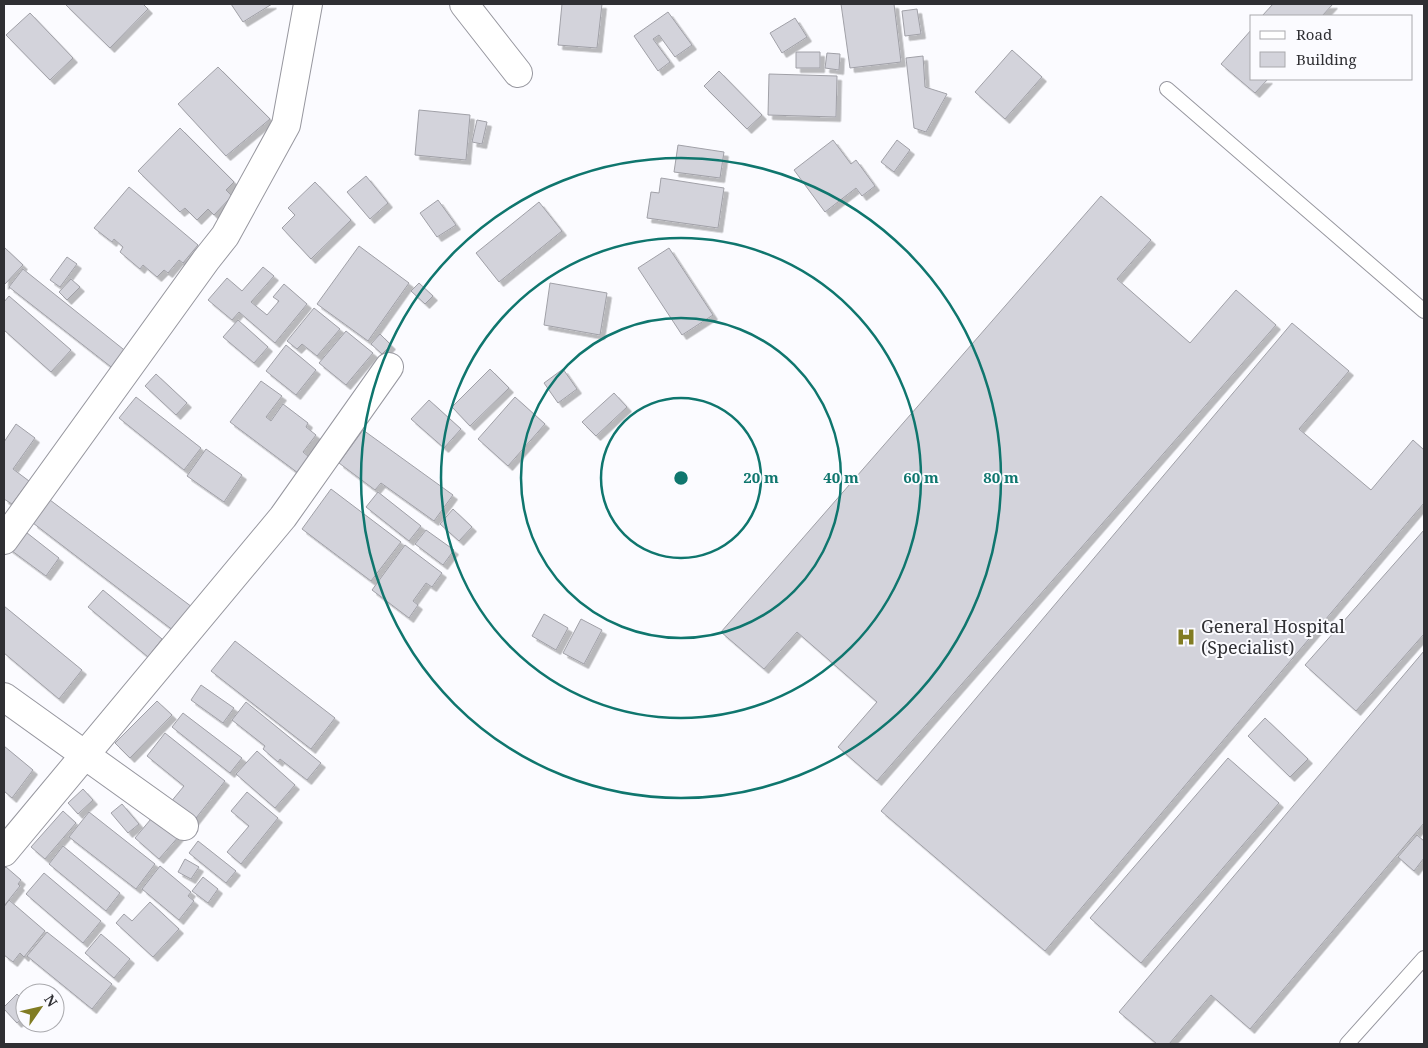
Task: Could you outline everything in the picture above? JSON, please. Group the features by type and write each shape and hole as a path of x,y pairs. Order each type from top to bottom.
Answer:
{"street":[{"path":"4,540 225,236 286,125 308,4"},
{"path":"464,4 518,73"},
{"path":"4,852 283,517 389,366"},
{"path":"4,697 184,826"}],"lane":[{"path":"1167,89 1424,311"},
{"path":"1347,1044 1424,958"}],"building":[{"path":"65,4 143,4 148,9 110,48"},
{"path":"231,4 272,4 243,22"},
{"path":"562,4 602,4 597,48 558,45"},
{"path":"841,4 894,4 901,62 850,68"},
{"path":"1273,4 1333,4 1323,15 1263,15"},
{"path":"917,9 921,34 905,36 902,11"},
{"path":"668,12 692,45 675,57 659,35 653,39 670,62 658,71 634,36"},
{"path":"30,13 73,58 50,80 6,35"},
{"path":"795,18 807,37 782,53 770,33"},
{"path":"1250,31 1250,80 1267,80 1255,93 1221,64"},
{"path":"1012,50 1042,77 1005,119 975,92"},
{"path":"796,52 820,52 820,68 796,68"},
{"path":"827,53 840,54 839,70 825,68"},
{"path":"923,56 925,87 947,94 926,132 914,128 906,58"},
{"path":"218,67 270,119 226,156 178,104"},
{"path":"719,71 762,115 747,129 704,86"},
{"path":"769,74 837,76 836,117 768,115"},
{"path":"419,110 470,115 466,160 415,155"},
{"path":"477,120 487,122 482,144 472,142"},
{"path":"180,128 234,182 226,190 232,196 214,215 208,209 197,220 185,208 180,212 138,171"},
{"path":"833,140 851,164 856,160 875,186 862,196 856,188 825,212 794,170"},
{"path":"897,140 910,150 894,172 881,162"},
{"path":"678,145 724,152 720,178 674,172"},
{"path":"366,176 388,203 370,219 347,192"},
{"path":"661,178 724,188 718,228 647,218 651,192 659,193"},
{"path":"315,182 351,220 311,259 282,228 295,215 288,208"},
{"path":"129,187 198,245 183,263 179,260 168,273 164,270 157,277 143,265 140,269 120,252 123,247 114,239 112,242 94,228"},
{"path":"1101,196 1151,240 1117,279 1190,343 1236,290 1276,325 877,781 838,747 877,702 797,632 764,669 721,632"},
{"path":"438,200 456,225 437,237 420,213"},
{"path":"539,202 562,231 499,282 476,253"},
{"path":"359,246 409,283 368,341 317,304"},
{"path":"4,247 23,265 4,285"},
{"path":"669,248 713,315 682,335 638,268"},
{"path":"67,257 77,264 60,287 50,280"},
{"path":"263,267 274,276 251,302 267,315 279,301 273,297 284,284 307,304 275,343 239,312 232,320 208,300 227,278 242,291"},
{"path":"23,269 128,353 115,370 9,287"},
{"path":"71,279 80,287 67,300 59,292"},
{"path":"419,283 433,296 425,304 411,291"},
{"path":"550,283 607,293 600,335 544,325"},
{"path":"9,296 71,350 51,372 4,330 4,302"},
{"path":"314,308 340,329 317,356 302,344 297,349 287,341"},
{"path":"238,320 268,347 254,363 223,337"},
{"path":"1292,323 1349,371 1299,429 1371,490 1413,440 1424,450 1424,503 1045,951 881,811"},
{"path":"346,331 373,353 346,385 319,363"},
{"path":"380,334 391,345 382,354 371,344"},
{"path":"286,345 316,370 296,395 266,371"},
{"path":"490,369 509,388 470,426 452,407"},
{"path":"563,369 577,389 558,403 544,383"},
{"path":"156,374 187,403 176,415 145,386"},
{"path":"261,381 282,396 266,417 271,421 283,404 308,423 306,427 316,435 303,452 309,457 298,473 230,422"},
{"path":"614,393 627,407 596,436 582,422"},
{"path":"136,397 201,448 184,470 119,418"},
{"path":"515,397 545,424 508,466 478,439"},
{"path":"429,400 461,429 444,448 411,419"},
{"path":"16,424 35,438 13,469 29,481 12,504 4,499 4,442"},
{"path":"363,430 453,495 434,521 381,483 375,490 339,463"},
{"path":"206,449 242,475 224,502 187,476"},
{"path":"331,489 401,542 371,581 302,529"},
{"path":"378,492 421,526 409,541 366,507"},
{"path":"50,500 192,607 174,631 33,523"},
{"path":"453,509 472,527 459,541 440,524"},
{"path":"22,529 59,558 46,576 8,548"},
{"path":"426,530 454,550 443,565 415,544"},
{"path":"1424,530 1424,634 1356,711 1305,665"},
{"path":"405,545 442,573 432,587 426,583 413,601 418,605 409,618 372,590"},
{"path":"103,590 162,639 148,657 88,607"},
{"path":"4,606 82,670 59,699 4,653"},
{"path":"544,614 568,628 556,650 532,636"},
{"path":"581,619 602,630 584,664 563,653"},
{"path":"235,641 335,718 311,749 211,671"},
{"path":"1424,651 1424,823 1250,1029 1211,995 1169,1044 1157,1044 1119,1012"},
{"path":"201,685 234,708 223,723 191,700"},
{"path":"157,701 172,715 130,758 115,743"},
{"path":"246,702 321,763 307,780 280,759 278,762 263,749 265,746 232,720"},
{"path":"183,713 242,758 230,773 172,727"},
{"path":"1265,718 1308,759 1290,777 1248,736"},
{"path":"165,733 225,781 193,822 170,803 184,786 147,756"},
{"path":"4,746 33,770 12,798 4,791"},
{"path":"257,751 295,785 275,808 236,774"},
{"path":"1228,758 1279,803 1141,963 1090,918"},
{"path":"83,789 93,800 78,814 68,803"},
{"path":"247,792 278,818 241,864 227,852 249,826 231,811"},
{"path":"122,804 139,824 128,833 111,813"},
{"path":"63,811 76,823 45,859 31,847"},
{"path":"89,812 155,864 136,889 69,837"},
{"path":"156,813 180,835 159,859 135,838"},
{"path":"1417,835 1424,841 1424,858 1414,871 1398,857"},
{"path":"198,841 236,871 226,883 189,853"},
{"path":"63,846 120,893 106,911 49,864"},
{"path":"185,859 199,867 191,879 178,872"},
{"path":"160,866 191,892 188,896 194,901 179,920 142,889"},
{"path":"6,867 21,880 18,884 20,886 4,906 4,869"},
{"path":"44,873 101,921 83,943 26,894"},
{"path":"203,877 218,889 208,903 192,891"},
{"path":"9,900 45,931 24,957 20,953 13,962 4,955 4,907"},
{"path":"150,902 179,929 153,957 116,923 124,914 132,921"},
{"path":"47,932 112,984 92,1009 65,987 65,983 60,983 27,956"},
{"path":"101,934 130,959 114,978 85,953"},
{"path":"15,996 15,1021 4,1009"}],"place":[{"name":"General Hospital (Specialist)","path":"1186,637"}]}
